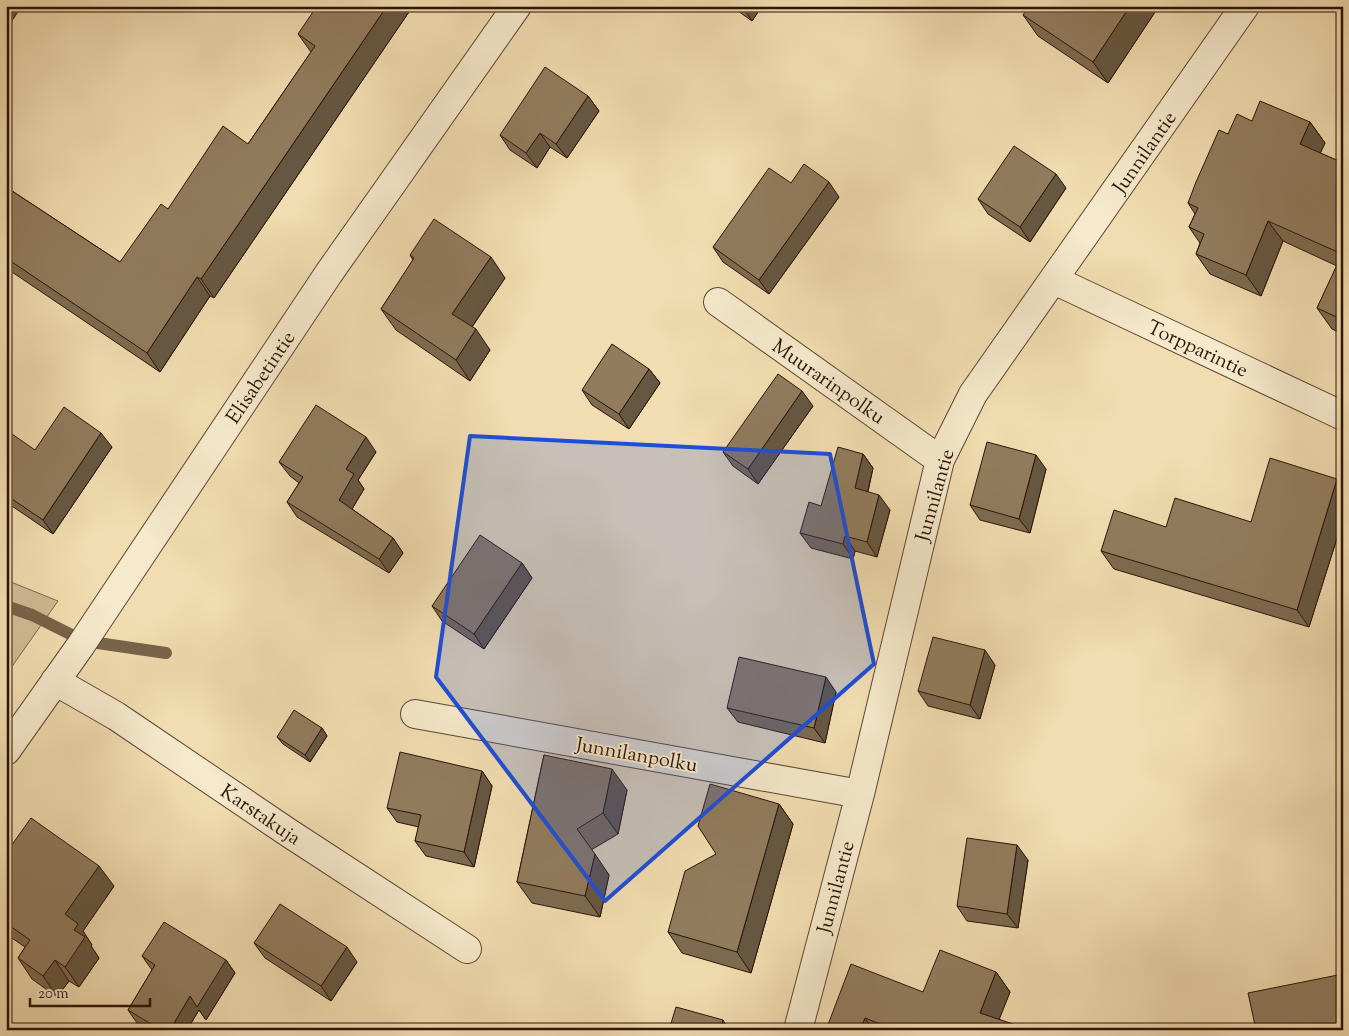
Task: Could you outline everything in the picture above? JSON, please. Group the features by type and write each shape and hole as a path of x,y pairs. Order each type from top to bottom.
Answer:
{"street":[{"name":"Elisabetintie","path":"6,751 85,638 329,274 517,6"},
{"name":"Junnilantie","path":"798,1030 860,794 940,460 973,394 1245,6"},
{"name":"Torpparintie","path":"1054,280 1343,416"},
{"name":"Muurarinpolku","path":"718,302 940,460"},
{"name":"Karstakuja","path":"55,681 116,716 288,833 467,949"},
{"name":"Junnilanpolku","path":"415,714 860,794"}],"highlighted area":[{"path":"470,436 830,454 874,664 605,901 436,677"}],"shaded area":[{"path":"6,580 58,601 6,675"}],"building":[{"path":"317,6 387,6 201,279 197,277 147,353 6,258 6,187 120,262 161,204 168,209 223,126 248,144 315,46 298,34"},
{"path":"1029,6 1130,6 1093,62 1023,15"},
{"path":"545,67 588,96 556,144 540,133 526,153 500,135"},
{"path":"1260,101 1310,122 1300,144 1343,163 1343,320 1317,308 1342,254 1268,221 1246,275 1196,254 1204,234 1189,227 1198,208 1188,203 1196,182 1219,130 1228,134 1237,114 1252,121"},
{"path":"1014,146 1056,174 1020,227 978,199"},
{"path":"804,164 829,182 759,280 713,247 769,168 791,183"},
{"path":"434,219 491,257 452,314 476,329 456,360 381,309 414,258 410,255"},
{"path":"612,344 649,369 619,414 582,390"},
{"path":"778,374 802,391 748,469 723,452"},
{"path":"316,405 366,437 346,469 354,474 339,500 393,538 379,559 287,502 303,477 279,462"},
{"path":"64,407 101,433 43,520 6,495 6,442 12,434 35,450"},
{"path":"987,442 1036,455 1019,519 970,505"},
{"path":"838,447 863,454 855,488 879,495 867,542 845,536 843,544 800,533 809,502 821,506"},
{"path":"1270,458 1337,479 1297,610 1101,551 1114,510 1166,527 1175,498 1251,522"},
{"path":"480,535 522,563 474,634 432,606"},
{"path":"933,637 985,650 970,705 918,691"},
{"path":"739,657 826,677 814,728 727,708"},
{"path":"294,710 322,728 305,755 277,737"},
{"path":"400,752 482,771 464,852 415,841 421,815 387,808"},
{"path":"544,755 612,769 603,813 577,829 595,854 585,896 517,882"},
{"path":"710,784 779,804 737,952 668,932 685,871 716,854 698,826"},
{"path":"31,818 99,866 65,914 78,924 74,930 85,937 65,967 55,960 43,976 18,958 30,940 6,923 6,853"},
{"path":"967,838 1017,845 1007,914 957,906"},
{"path":"280,904 347,947 321,986 254,943"},
{"path":"164,922 226,960 197,1007 190,996 170,1030 161,1030 128,1010 155,965 142,956"},
{"path":"940,950 996,972 980,1013 1013,1024 1010,1030 895,1030 865,1018 860,1030 826,1030 851,964 923,992"},
{"path":"1343,974 1343,1028 1335,1030 1256,1030 1248,993"},
{"path":"676,1007 723,1020 720,1030 669,1030"}],"waterway":[{"path":"6,606 32,615 84,641 166,653"}]}
